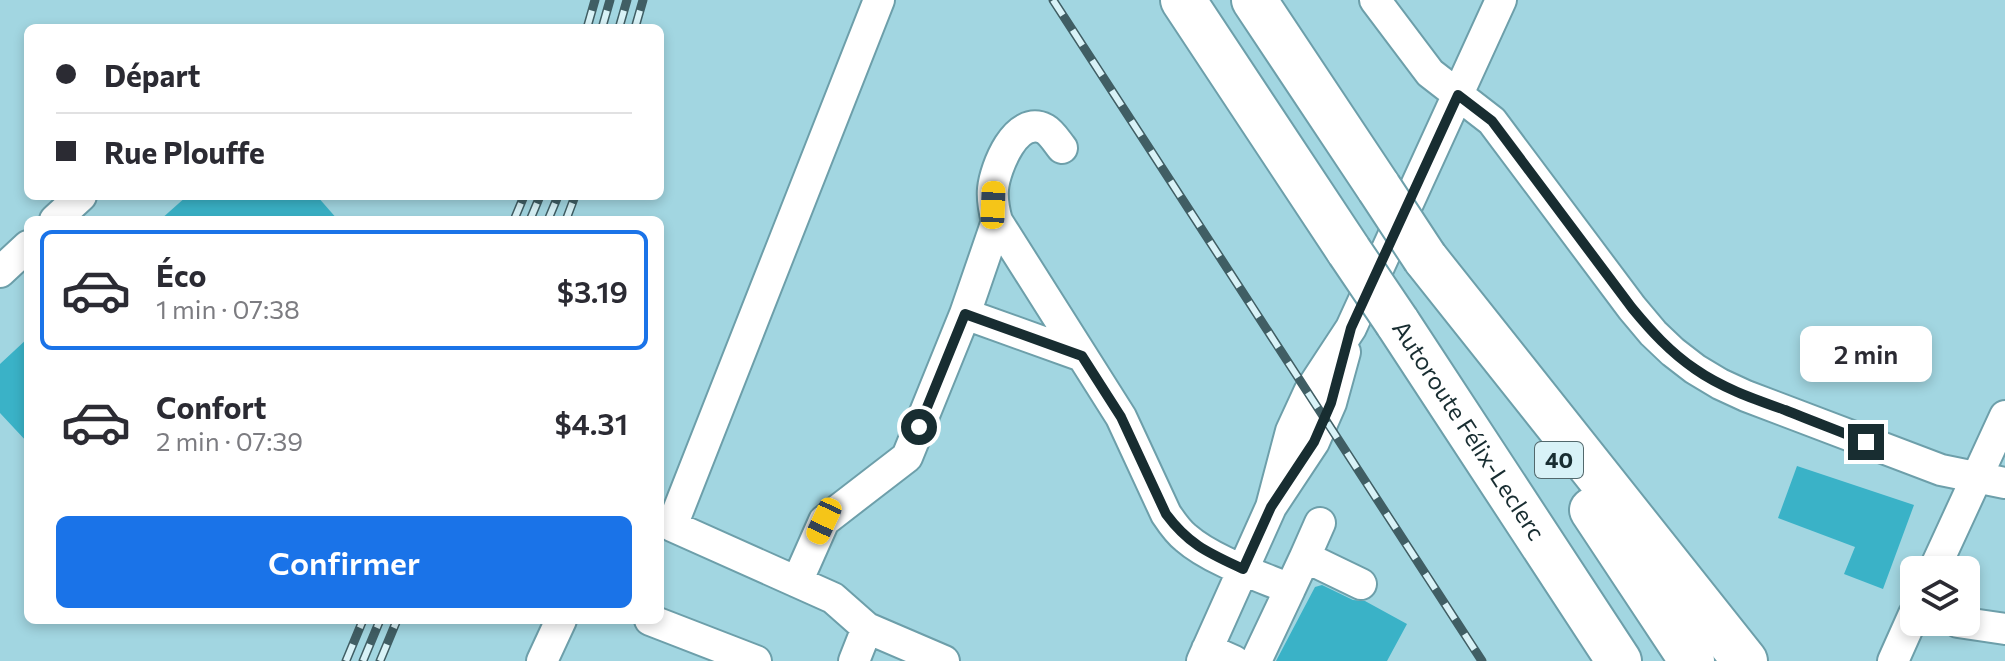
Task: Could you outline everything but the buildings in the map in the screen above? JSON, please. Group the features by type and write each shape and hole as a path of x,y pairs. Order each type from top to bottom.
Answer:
{"highway":[{"name":"Autoroute Félix-Leclerc","path":"1183,0 1619,661"},
{"name":"40","path":"1254,0 1692,661"},
{"path":"1425,258 1745,661"},
{"path":"1483,454 1582,661"}],"street":[{"path":"879,0 666,524 833,598 867,628 944,661"},
{"path":"1375,0 1430,73 1492,121 1643,321 1673,352 1695,369 1746,396 1941,470 1991,481"},
{"path":"1214,657 1243,569 1271,507 1314,442 1331,403 1351,328 1501,0"},
{"path":"1062,148 1042,128 1026,129 1016,136 1006,149 996,177 993,205 997,221 1121,417 1174,525 1195,545 1290,589"},
{"path":"59,216 77,200"},
{"path":"797,582 824,521 907,457 965,314 997,221"},
{"path":"0,272 24,250"},
{"path":"965,314 1082,356"},
{"path":"1943,556 1991,481 2005,416"},
{"path":"1256,661 1320,523"},
{"path":"1305,557 1361,584"},
{"path":"549,659 560,624"},
{"path":"660,624 756,661"},
{"path":"1980,625 2005,629"},
{"path":"854,661 867,628"},
{"path":"1893,661 1904,636"}],"railway":[{"path":"588,24 595,0"},
{"path":"603,24 610,0"},
{"path":"620,24 627,0"},
{"path":"636,24 643,0"},
{"path":"1053,0 1482,661"},
{"path":"516,216 522,200"},
{"path":"532,216 538,200"},
{"path":"550,216 556,200"},
{"path":"568,216 574,200"},
{"path":"346,661 361,624"},
{"path":"363,661 378,624"},
{"path":"380,661 395,624"}],"route":[{"path":"919,427 965,314 1082,356 1121,417 1174,525 1195,545 1243,569 1271,507 1314,442 1331,403 1351,328 1458,95 1492,121 1632,308 1673,352 1720,384 1866,442"}]}
